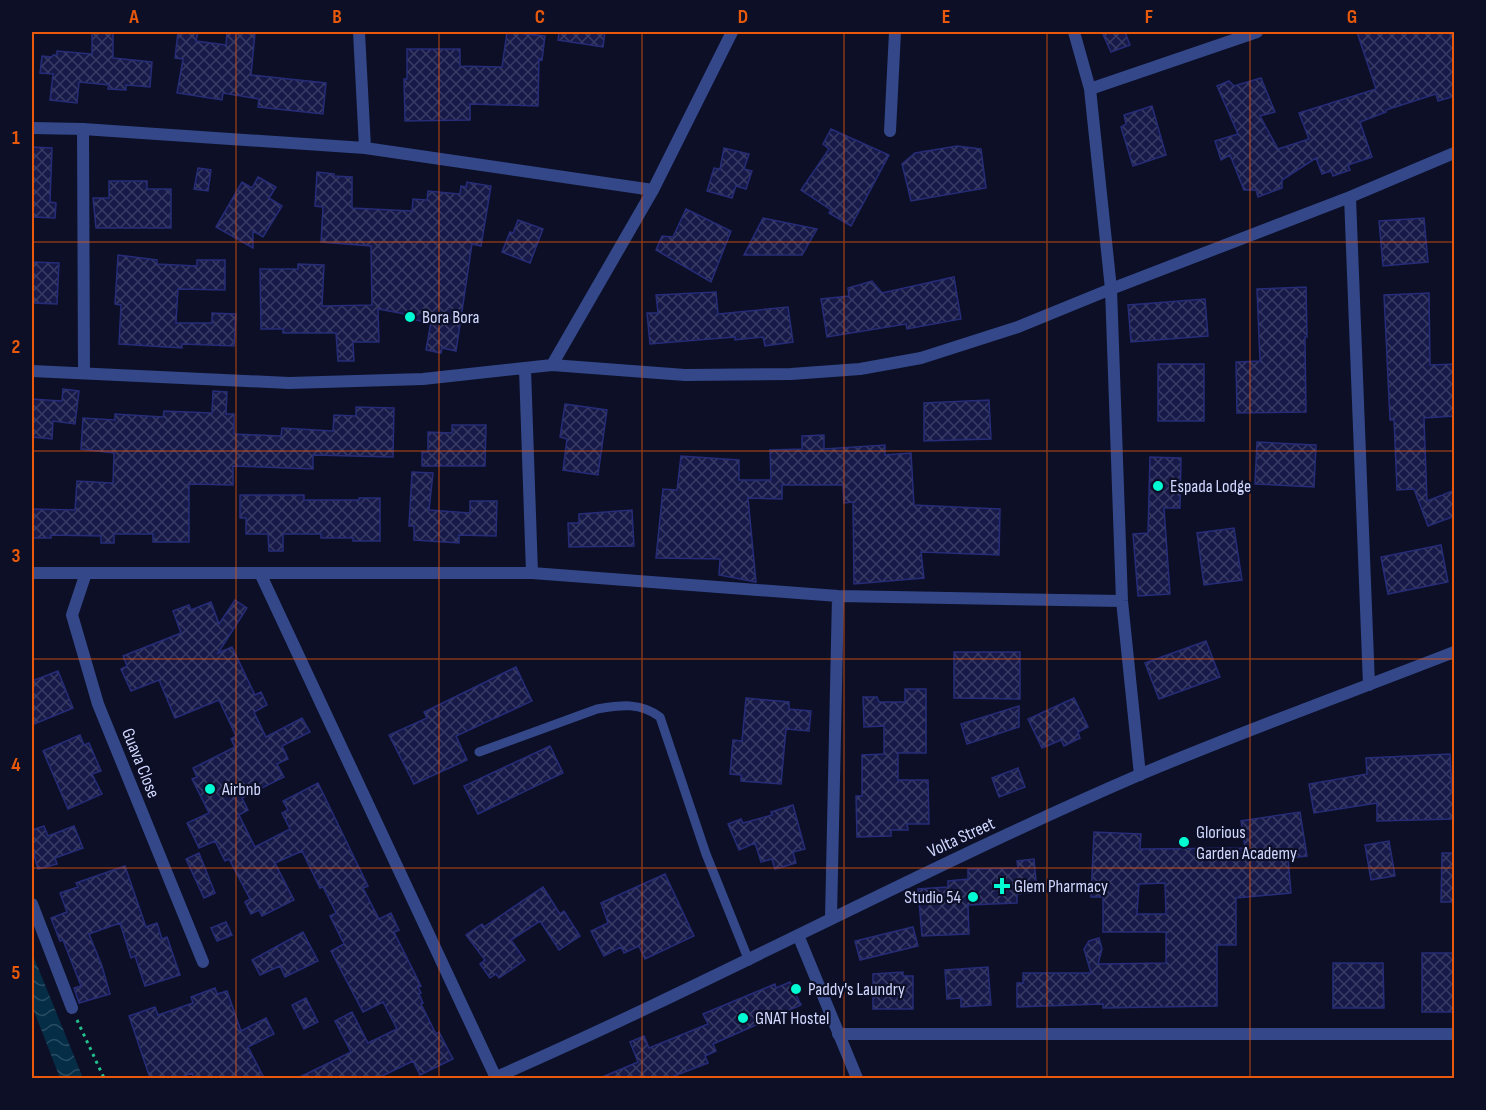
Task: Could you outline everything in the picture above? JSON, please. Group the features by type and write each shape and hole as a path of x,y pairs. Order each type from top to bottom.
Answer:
{"street":[{"path":"359,32 365,148"},
{"path":"552,365 653,190 732,32"},
{"path":"890,131 895,32"},
{"path":"1074,32 1090,89 1110,289 1122,601 1140,775"},
{"path":"1090,89 1257,32"},
{"path":"32,128 83,129 365,148 653,190"},
{"path":"83,129 84,373"},
{"path":"32,371 289,383 423,379 552,365 685,375 791,374 860,369 921,358 1018,327 1110,289 1350,197 1455,153"},
{"path":"1350,197 1369,685"},
{"path":"525,369 532,573"},
{"path":"32,573 532,573 838,596 1122,601"},
{"name":"Guava Close","path":"86,573 72,615 98,704 203,962"},
{"path":"260,573 495,1078"},
{"path":"831,918 838,596"},
{"name":"Volta Street","path":"495,1078 633,1016 749,961 831,918 1140,775 1455,652"},
{"path":"32,904 72,1008"},
{"path":"798,935 857,1078"},
{"path":"838,1034 1455,1034"}],"lane":[{"path":"479,752 597,709 618,705 649,709 660,717 706,854 749,961"}],"path":[{"path":"72,1008 104,1078"}],"water":[{"path":"32,953 83,1078 60,1078 32,1006"}],"building":[{"path":"92,32 113,32 113,58 152,62 150,87 126,85 126,90 108,89 109,85 79,82 77,103 50,100 53,74 40,73 42,56 52,57 57,55 57,51 92,54"},
{"path":"178,32 198,32 196,41 226,45 227,32 255,33 251,75 326,83 323,114 258,107 259,99 223,93 222,100 177,93 183,59 175,58"},
{"path":"507,32 545,36 542,60 539,59 538,106 470,104 470,120 405,121 404,79 407,79 407,49 460,49 460,66 502,67"},
{"path":"559,32 605,32 603,47 558,40"},
{"path":"1102,32 1125,32 1130,45 1111,52"},
{"path":"1357,32 1455,32 1455,96 1438,101 1436,94 1386,110 1386,112 1360,122 1372,157 1348,165 1350,170 1333,176 1331,171 1322,174 1316,158 1282,180 1282,188 1258,197 1256,190 1244,190 1230,155 1221,160 1215,141 1238,134 1217,86 1229,81 1234,86 1261,78 1275,112 1260,116 1278,149 1309,139 1299,113 1376,89"},
{"path":"1152,106 1166,155 1133,166 1121,127 1126,124 1124,115"},
{"path":"831,129 889,155 851,226 829,213 831,210 801,190 829,149 823,144"},
{"path":"957,146 981,149 986,188 911,201 902,164 915,153"},
{"path":"32,147 52,148 50,202 56,203 55,218 32,217"},
{"path":"724,148 749,154 744,169 752,171 746,189 736,186 732,198 707,191 714,168 720,169"},
{"path":"198,168 211,170 208,191 194,189"},
{"path":"317,172 352,177 352,208 412,211 413,199 427,200 428,191 460,194 461,186 466,187 467,182 491,186 481,246 472,244 456,351 442,348 441,353 426,350 431,322 415,320 416,316 378,309 379,342 353,342 354,361 338,361 336,333 283,333 283,329 261,329 260,269 298,269 298,264 324,265 322,306 372,305 371,246 321,242 323,207 315,206"},
{"path":"258,177 276,187 269,198 282,206 263,237 253,231 253,248 216,227 242,182 252,188"},
{"path":"109,181 147,181 147,189 171,189 171,228 96,228 93,198 109,198"},
{"path":"686,209 731,231 711,282 656,250 662,236 673,237"},
{"path":"763,218 817,229 802,255 744,255"},
{"path":"1424,218 1428,262 1383,266 1379,221"},
{"path":"518,220 543,229 530,263 502,252"},
{"path":"118,255 157,260 157,264 197,266 197,260 225,260 225,290 178,289 176,323 212,323 212,313 236,314 234,346 182,344 182,348 119,344 121,305 115,304"},
{"path":"32,262 59,263 57,304 32,303"},
{"path":"954,277 961,319 907,329 906,324 827,337 821,299 849,296 848,288 872,281 882,293"},
{"path":"1306,287 1306,412 1237,413 1236,362 1260,361 1257,289"},
{"path":"716,292 718,314 788,307 793,342 765,346 763,337 735,340 735,337 650,344 647,313 658,313 656,295"},
{"path":"1429,293 1430,365 1455,364 1455,416 1424,418 1427,501 1455,490 1455,516 1428,526 1414,489 1397,490 1394,420 1390,420 1384,295"},
{"path":"1205,299 1208,336 1131,342 1128,305"},
{"path":"1158,364 1204,364 1204,421 1158,421"},
{"path":"63,389 79,391 75,424 53,421 52,439 32,437 32,399 62,401"},
{"path":"213,391 227,392 226,414 234,414 234,434 281,436 282,428 333,431 334,415 356,416 356,407 394,408 393,457 313,455 313,469 233,466 233,485 189,484 189,542 153,542 153,534 114,534 114,543 101,543 101,536 51,535 51,538 32,538 32,509 75,510 77,481 113,483 114,453 81,449 83,418 115,420 115,414 163,417 164,411 212,413"},
{"path":"989,400 991,439 924,441 924,403"},
{"path":"565,404 607,410 598,475 563,470 567,439 560,437"},
{"path":"452,425 486,425 485,466 422,466 422,452 428,452 428,432 452,433"},
{"path":"824,435 824,449 885,445 885,455 911,453 914,505 1000,509 999,555 921,552 924,578 854,584 853,502 844,503 843,485 782,485 782,499 748,498 756,582 719,575 720,559 656,558 663,489 677,490 681,456 739,460 739,480 771,480 770,450 802,449 802,436"},
{"path":"1257,442 1316,445 1314,487 1255,484"},
{"path":"1150,457 1181,458 1180,508 1164,508 1170,594 1138,596 1133,534 1148,533"},
{"path":"412,472 433,473 429,510 470,513 470,501 497,501 496,536 459,535 459,543 414,540 414,526 409,526"},
{"path":"240,495 304,495 304,500 380,498 380,541 321,538 321,534 283,534 283,551 269,551 268,534 246,534 246,518 240,518"},
{"path":"632,510 634,546 569,547 568,523 579,523 579,514"},
{"path":"1234,528 1242,580 1204,585 1197,533"},
{"path":"1441,545 1448,582 1388,594 1381,557"},
{"path":"235,600 247,608 218,653 232,647 255,695 261,692 267,705 254,712 266,737 302,718 310,732 282,746 288,759 277,764 284,777 242,798 248,810 239,815 255,847 290,829 282,813 288,810 283,801 318,783 368,886 363,888 379,919 391,913 399,930 394,932 421,986 418,987 423,1003 421,1004 436,1034 439,1032 453,1059 420,1075 413,1061 378,1078 298,1078 351,1052 335,1021 352,1012 368,1043 397,1029 383,1002 363,1012 331,951 344,944 330,916 336,913 323,887 320,888 302,851 275,863 294,900 262,916 259,910 251,914 245,902 250,899 229,859 225,861 215,841 199,848 187,823 209,813 192,779 197,777 193,768 235,747 231,739 236,736 219,700 175,718 159,680 131,691 121,669 127,666 123,656 181,633 173,611 189,605 191,610 211,602 219,624"},
{"path":"1206,641 1220,677 1159,699 1145,663"},
{"path":"954,652 1020,652 1020,699 954,698"},
{"path":"516,667 532,701 456,736 467,760 414,784 389,735 427,718 424,712"},
{"path":"58,671 73,708 32,725 32,681"},
{"path":"905,689 926,689 926,753 898,753 898,780 928,780 929,824 907,824 908,830 891,830 891,836 857,837 856,796 862,796 862,755 884,754 884,726 864,727 863,697 877,697 879,702 905,702"},
{"path":"746,698 789,702 789,709 811,711 809,731 786,729 781,784 741,781 741,775 730,774 733,740 742,741"},
{"path":"1074,698 1088,727 1078,732 1080,738 1064,746 1061,740 1042,748 1028,719"},
{"path":"1019,706 1019,727 967,744 961,724"},
{"path":"80,735 84,745 89,743 101,771 92,774 102,794 68,809 43,751"},
{"path":"550,746 563,773 478,814 464,786"},
{"path":"1450,754 1452,792 1455,792 1455,819 1377,821 1377,803 1314,813 1309,784 1367,774 1366,758"},
{"path":"1018,768 1025,787 999,797 992,778"},
{"path":"793,805 805,849 793,852 796,863 775,869 772,859 761,862 755,843 739,850 728,824 741,819 743,823 772,815 771,812"},
{"path":"1300,812 1307,856 1288,858 1291,893 1236,898 1236,945 1217,945 1217,1006 1103,1008 1103,1004 1017,1007 1017,983 1023,983 1023,973 1091,973 1084,949 1089,941 1099,938 1102,949 1098,964 1166,963 1166,932 1103,932 1103,897 1091,897 1094,832 1141,834 1140,849 1245,848 1241,821","holes":["1165,883 1166,914 1137,914 1139,884"]},
{"path":"44,826 48,836 74,826 83,848 55,858 57,864 38,869 32,848 32,830"},
{"path":"1389,841 1395,876 1371,880 1365,845"},
{"path":"199,853 215,893 204,898 186,859"},
{"path":"1442,853 1455,853 1455,902 1441,902"},
{"path":"1034,859 1037,892 1017,894 1017,903 968,905 969,934 922,936 918,889 948,887 948,881 968,879 968,869 1018,868 1017,861"},
{"path":"125,866 146,927 157,923 162,939 167,937 180,975 145,986 135,956 131,958 120,923 89,934 110,994 79,1003 74,988 81,986 63,940 60,941 51,918 67,912 60,893 78,887 76,883"},
{"path":"665,874 694,936 645,959 639,946 624,953 621,947 604,956 591,931 608,923 601,903"},
{"path":"543,887 560,914 564,911 580,936 559,950 540,921 511,940 525,960 499,978 496,974 490,978 480,964 485,960 466,935 482,924 484,927"},
{"path":"226,922 232,935 217,941 211,928"},
{"path":"913,927 918,946 860,960 855,941"},
{"path":"303,932 318,961 285,977 280,966 260,975 252,960"},
{"path":"1422,953 1455,953 1455,1012 1422,1012"},
{"path":"1333,963 1383,963 1384,1008 1333,1008"},
{"path":"988,967 991,1005 961,1007 961,998 947,999 945,970"},
{"path":"903,972 903,976 913,976 913,1009 873,1009 873,974"},
{"path":"790,982 801,1005 713,1044 716,1051 705,1056 708,1063 669,1078 600,1078 638,1062 630,1042 644,1036 649,1048 708,1024 703,1014 775,984 776,988"},
{"path":"215,988 217,994 227,991 241,1031 266,1018 274,1034 248,1047 264,1078 194,1078 192,1073 180,1078 150,1078 129,1016 155,1007 158,1015 193,1003 191,997"},
{"path":"306,998 318,1022 304,1029 292,1005"}],"place":[{"name":"Bora Bora","path":"410,317"},
{"name":"Espada Lodge","path":"1158,486"},
{"name":"Airbnb","path":"210,789"},
{"name":"Glorious Garden Academy","path":"1184,842"},
{"name":"Glem Pharmacy","path":"1002,886"},
{"name":"Studio 54","path":"973,897"},
{"name":"Paddy's Laundry","path":"796,989"},
{"name":"GNAT Hostel","path":"743,1018"}]}
